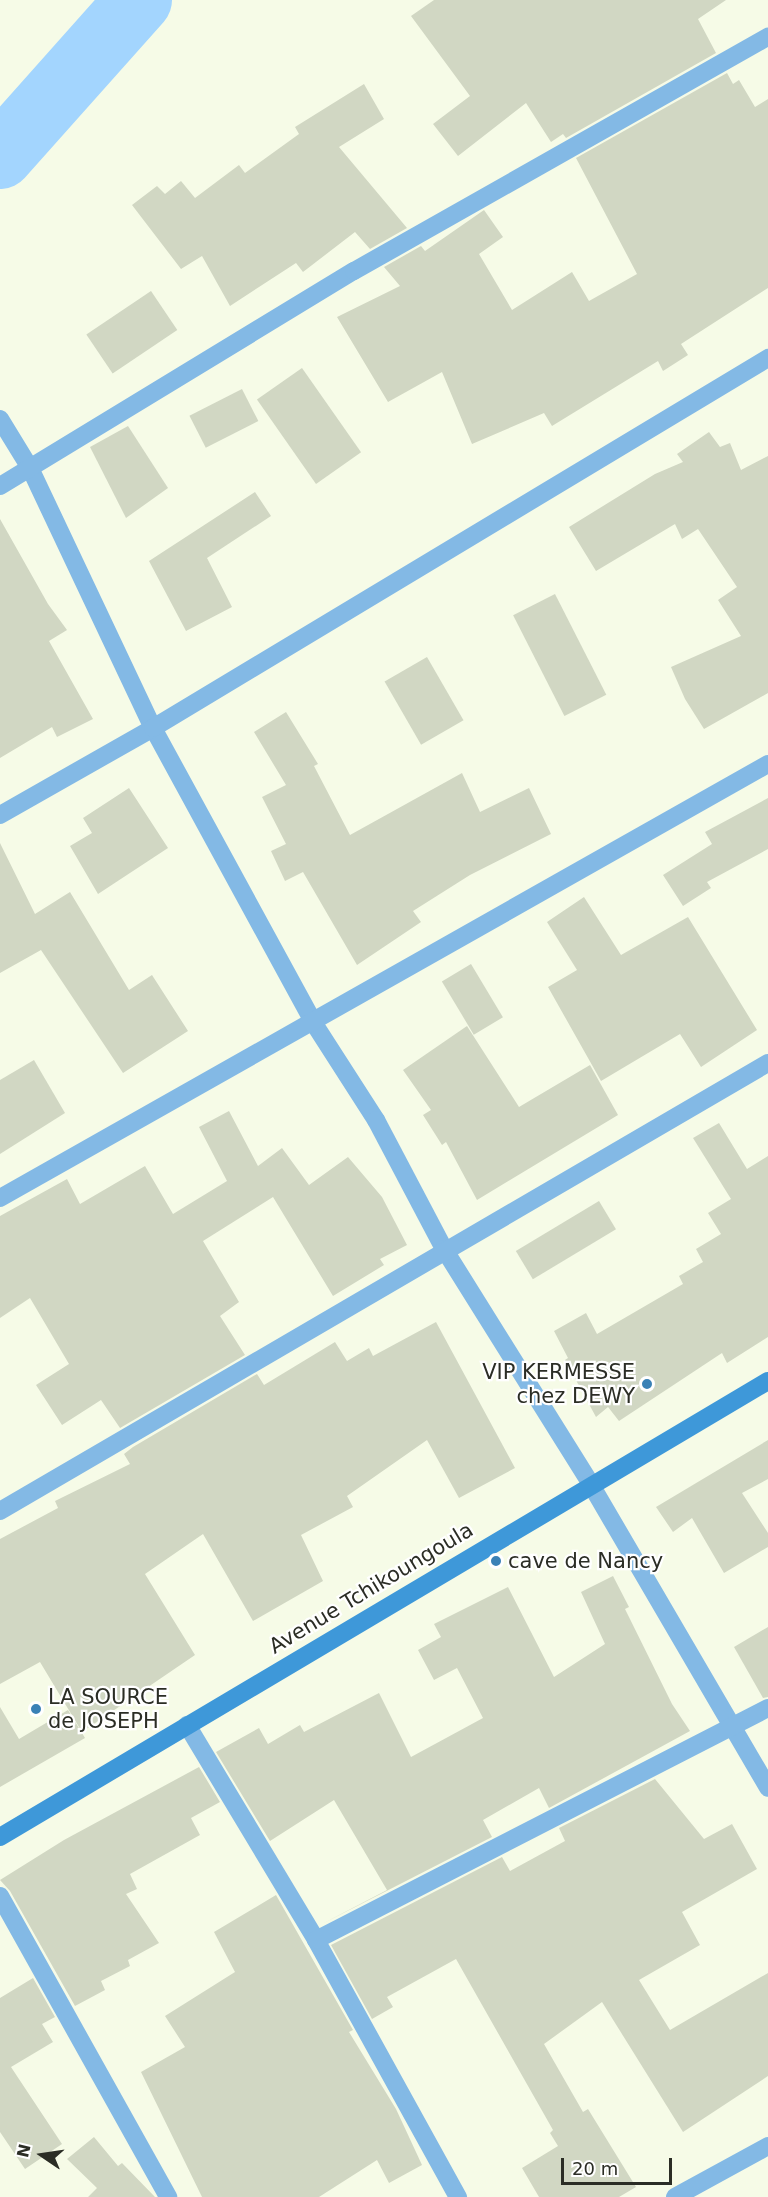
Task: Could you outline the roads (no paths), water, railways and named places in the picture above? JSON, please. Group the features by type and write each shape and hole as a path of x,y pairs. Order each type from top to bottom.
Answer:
{"street":[{"path":"0,486 354,271 768,37"},
{"path":"0,816 153,728 768,358"},
{"path":"0,419 30,468 153,728 313,1022 376,1120 444,1249 590,1483 768,1788"},
{"path":"0,1198 768,764"},
{"path":"0,1511 444,1249 768,1063"},
{"name":"Avenue Tchikoungoula","path":"0,1837 590,1483 768,1381"},
{"path":"316,1940 734,1728 768,1708"},
{"path":"187,1725 316,1940 458,2197"},
{"path":"0,1896 168,2197"},
{"path":"675,2197 768,2146"}],"waterway":[{"path":"0,156 139,0"}],"place":[{"name":"VIP KERMESSE chez DEWY","path":"647,1384"},
{"name":"cave de Nancy","path":"496,1561"},
{"name":"LA SOURCE de JOSEPH","path":"36,1709"}]}
